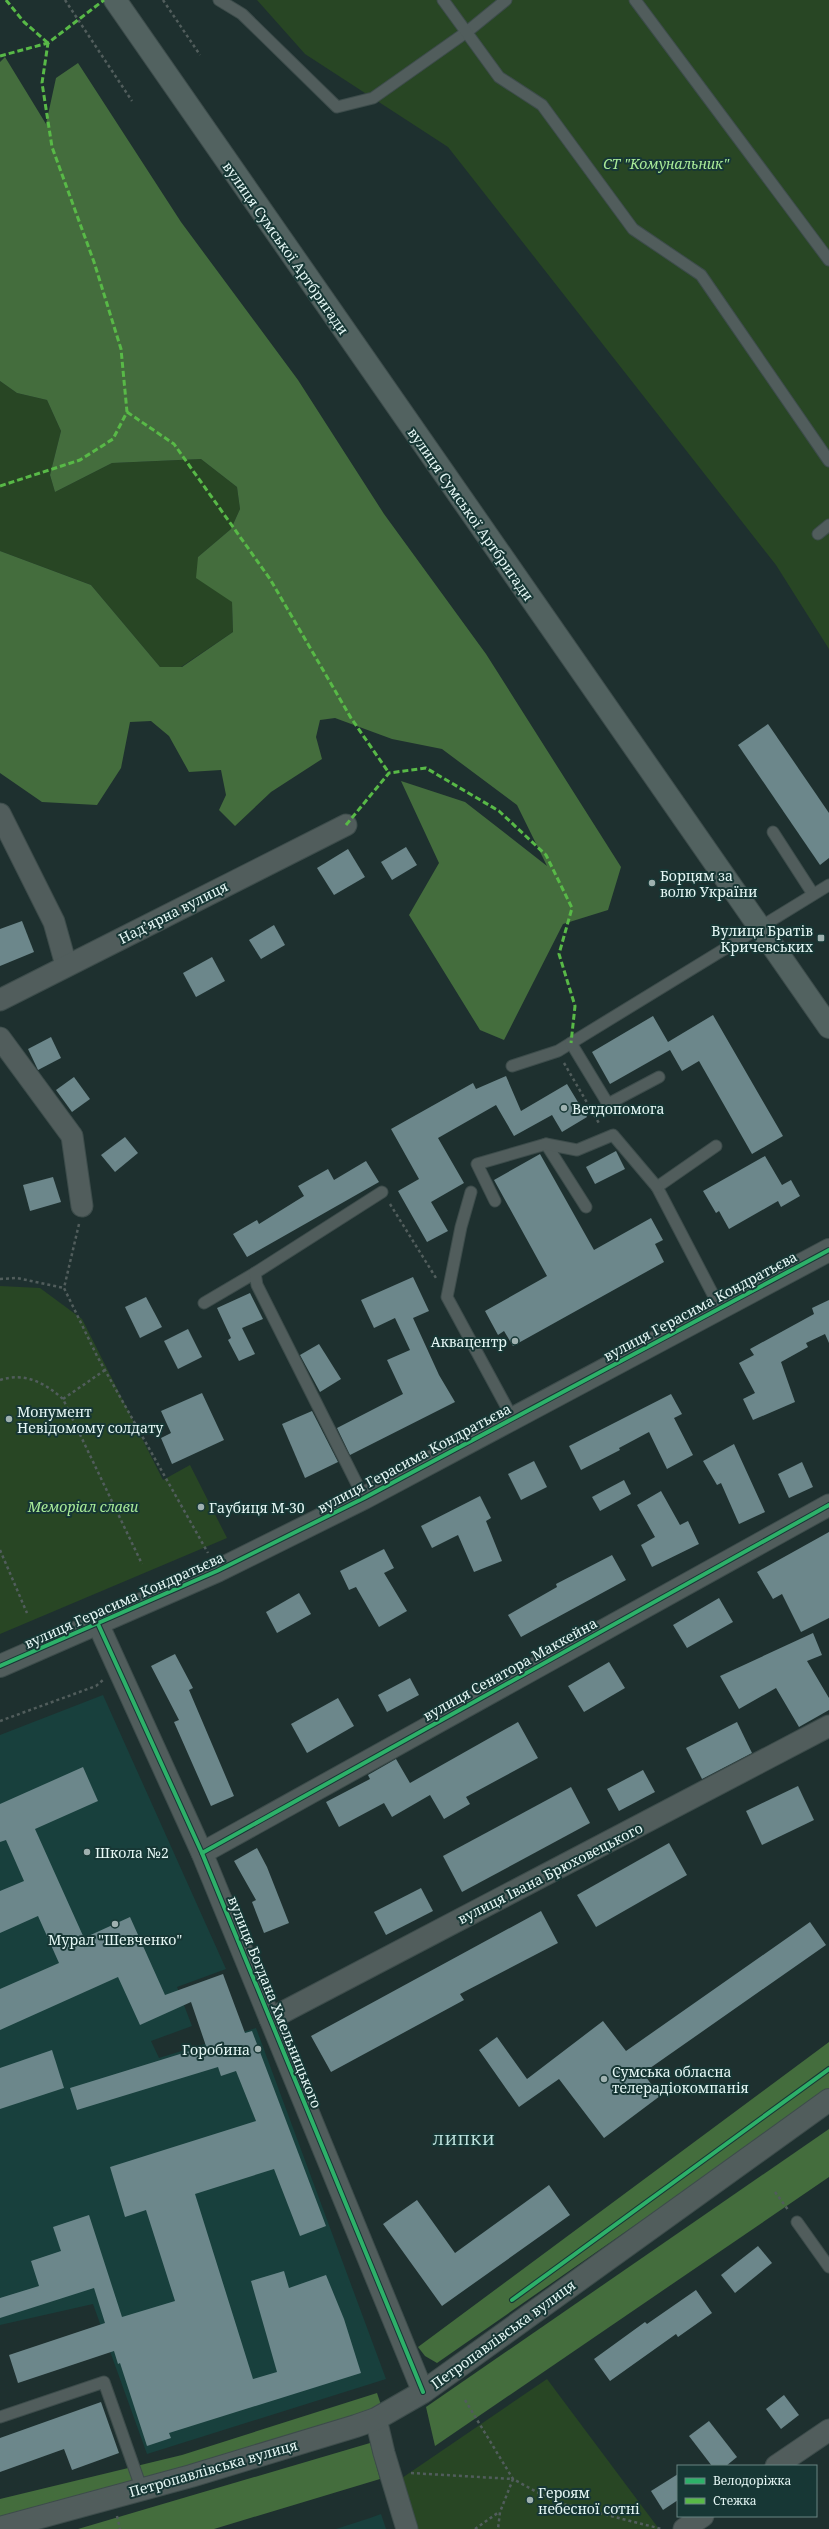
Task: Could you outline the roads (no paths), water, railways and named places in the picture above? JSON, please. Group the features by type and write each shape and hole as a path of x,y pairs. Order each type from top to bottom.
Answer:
{"main road":[{"name":"вулиця Сумської Артбригади","path":"114,0 759,928 829,1026"},
{"name":"вулиця Герасима Кондратьєва","path":"0,1666 217,1571 364,1498 829,1250"},
{"name":"Петропавлівська вулиця","path":"0,2528 142,2490 376,2419 423,2392 829,2100"}],"street":[{"path":"0,814 54,922 66,965"},
{"name":"Надʼярна вулиця","path":"0,1000 66,965 346,825"},
{"path":"0,1038 72,1136 82,1206"},
{"name":"вулиця Сенатора Маккейна","path":"202,1853 829,1505"},
{"name":"вулиця Богдана Хмельницького","path":"98,1624 202,1853 423,2392"},
{"name":"вулиця Івана Брюховецького","path":"270,2018 828,1730"},
{"path":"376,2419 384,2453 407,2529"},
{"path":"777,2465 829,2430"},
{"path":"684,2529 702,2517"}],"lane":[{"path":"219,0 242,14 337,106 373,98 468,31 506,0"},
{"path":"443,0 468,31 499,77 542,105 634,229 701,275 829,461"},
{"path":"635,0 829,260"},
{"path":"818,534 829,525"},
{"path":"773,832 813,894"},
{"path":"512,1066 558,1051 829,885"},
{"path":"571,1043 608,1104 659,1077"},
{"path":"495,1201 477,1164 546,1144 577,1150 613,1135 657,1187 720,1308"},
{"path":"546,1144 586,1207"},
{"path":"657,1187 716,1146"},
{"path":"204,1303 255,1273 382,1192"},
{"path":"471,1192 461,1227 447,1297 514,1419"},
{"path":"255,1273 258,1285 364,1498"},
{"path":"797,2222 829,2267"},
{"path":"0,2417 104,2382 142,2490"}],"place":[{"name":"Борцям за волю України","path":"652,883"},
{"name":"Вулиця Братів Кричевських","path":"821,938"},
{"name":"Ветдопомога","path":"564,1108"},
{"name":"Аквацентр","path":"515,1341"},
{"name":"Монумент Невідомому солдату","path":"9,1419"},
{"name":"Гаубиця М-30","path":"201,1507"},
{"name":"Школа №2","path":"87,1852"},
{"name":"Мурал \"Шевченко\"","path":"115,1924"},
{"name":"Горобина","path":"258,2049"},
{"name":"Сумська обласна телерадіокомпанія","path":"604,2079"},
{"name":"Героям небесної сотні","path":"530,2500"}],"district":[{"name":"ЛИПКИ","path":"464,2139"}],"park label":[{"name":"СТ \"Комунальник\"","path":"666,163"},
{"name":"Меморіал слави","path":"83,1506"}]}
